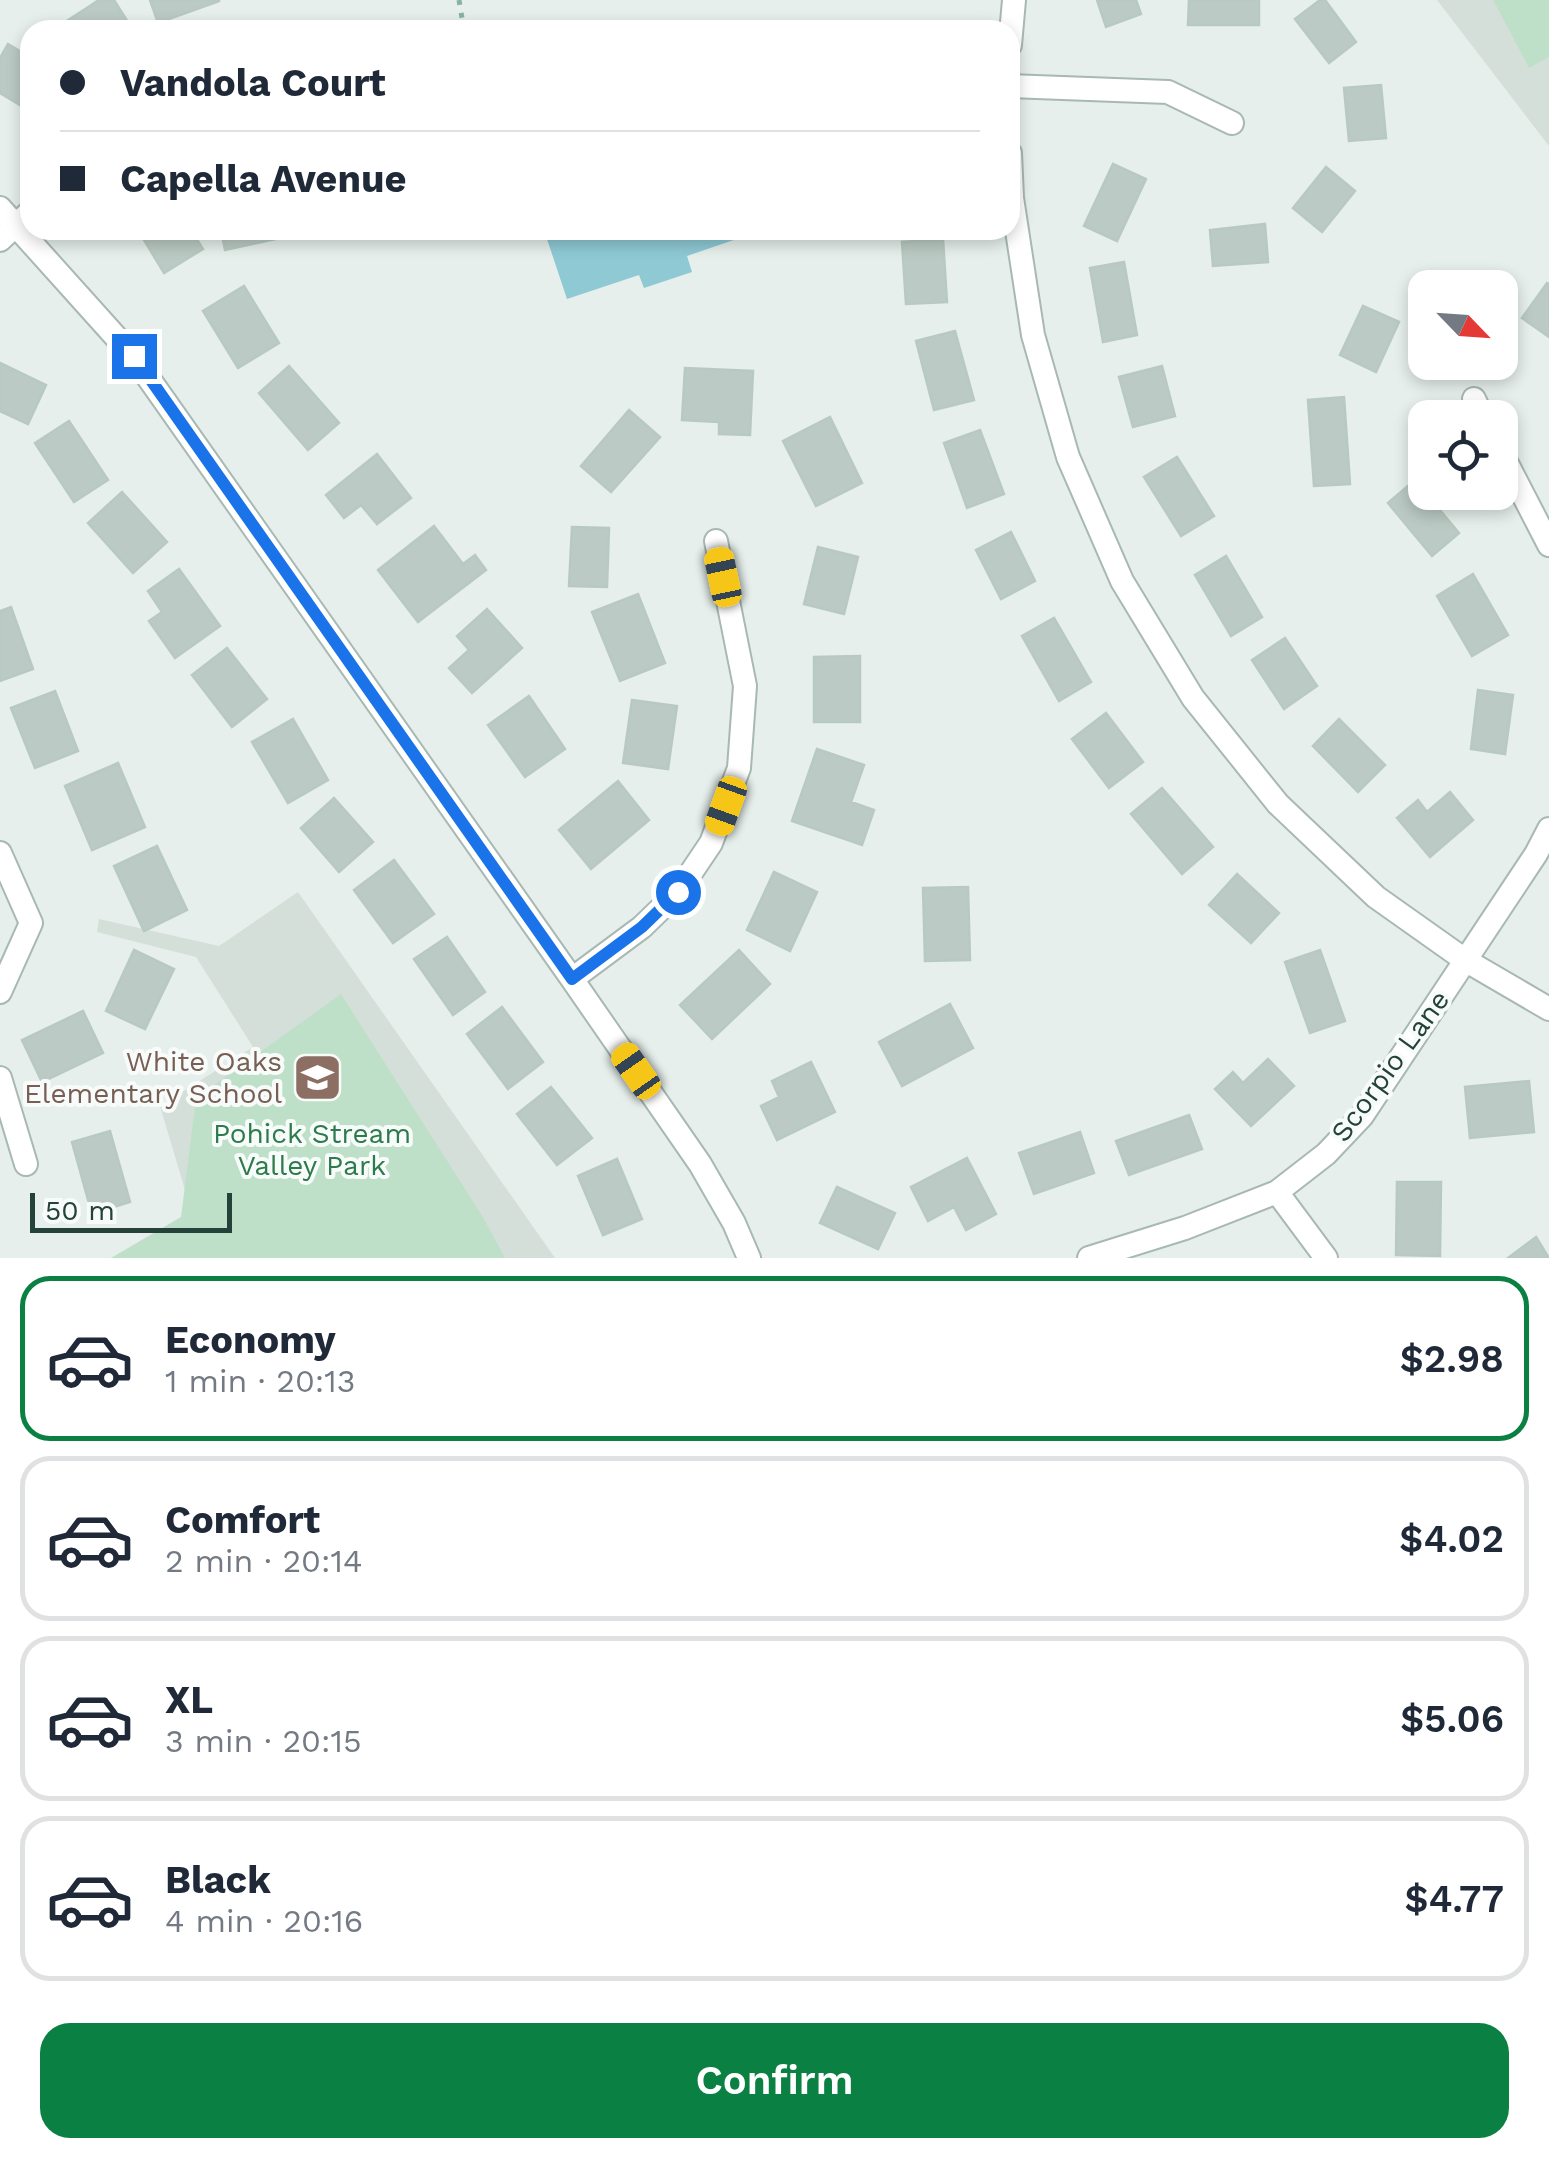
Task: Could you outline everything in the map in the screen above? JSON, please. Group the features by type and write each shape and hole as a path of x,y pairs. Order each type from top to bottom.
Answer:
{"street":[{"path":"1020,86 1168,92 1232,123"},
{"path":"29,240 134,356 700,1164 749,1258"},
{"path":"1018,240 1033,335 1068,457 1122,581 1193,698 1278,804 1376,897 1464,960 1549,1009"},
{"path":"1518,485 1549,545"},
{"path":"572,979 642,927 678,892 712,843 739,768 745,686 716,541"},
{"name":"Scorpio Lane","path":"1089,1258 1185,1228 1277,1192 1326,1154 1362,1116 1549,830"},
{"path":"0,853 31,922 0,992"},
{"path":"0,1078 26,1164"},
{"path":"1277,1192 1326,1258"}],"shaded area":[{"path":"1437,0 1549,0 1549,146"},
{"name":"Pohick Stream Valley Park","path":"298,892 555,1258 135,1258 199,1237 160,1106 253,1047 196,957 97,932 99,919 219,946"}],"green space":[{"path":"1493,0 1549,0 1549,57 1529,68"},
{"name":"Pohick Stream Valley Park","path":"341,994 505,1258 111,1258 181,1217 196,1098"}],"water":[{"path":"547,240 734,240 687,256 692,272 644,288 639,275 567,299"}],"building":[{"path":"99,0 114,0 127,20 68,20"},
{"path":"150,0 219,0 166,20 157,20"},
{"path":"1097,0 1136,0 1141,14 1106,27"},
{"path":"1189,0 1259,0 1259,25 1188,25"},
{"path":"1325,0 1356,42 1329,63 1295,19"},
{"path":"8,44 20,51 20,105 0,93 0,58"},
{"path":"1381,85 1386,138 1349,141 1344,88"},
{"path":"1113,164 1146,179 1117,241 1084,226"},
{"path":"1326,167 1355,191 1322,232 1293,208"},
{"path":"1265,224 1268,262 1213,266 1210,230"},
{"path":"144,240 197,240 203,249 164,273"},
{"path":"223,240 271,240 225,250"},
{"path":"943,240 947,302 906,304 902,242"},
{"path":"1124,262 1137,335 1103,342 1090,268"},
{"path":"1549,284 1549,337 1522,318"},
{"path":"244,286 279,343 238,368 203,311"},
{"path":"1363,306 1399,322 1376,372 1340,355"},
{"path":"955,331 974,400 934,410 916,341"},
{"path":"0,363 46,385 28,424 0,411"},
{"path":"289,366 339,423 308,450 259,393"},
{"path":"1162,366 1175,416 1133,427 1119,377"},
{"path":"685,368 753,371 750,435 719,434 719,422 682,420"},
{"path":"1344,397 1350,484 1314,486 1308,400"},
{"path":"629,410 660,437 611,492 581,466"},
{"path":"830,417 862,483 816,506 783,441"},
{"path":"69,421 108,480 74,502 35,443"},
{"path":"980,430 1004,494 967,508 944,443"},
{"path":"377,454 411,498 377,524 361,505 344,518 326,495"},
{"path":"1177,457 1214,516 1181,536 1144,477"},
{"path":"1408,486 1408,510 1440,510 1459,533 1432,556 1388,503"},
{"path":"122,492 167,542 133,573 88,523"},
{"path":"434,526 463,564 475,555 486,570 418,622 378,570"},
{"path":"572,527 609,528 607,587 569,586"},
{"path":"1011,532 1035,581 1001,599 976,550"},
{"path":"818,547 858,557 844,614 804,604"},
{"path":"1226,556 1262,617 1231,636 1195,575"},
{"path":"179,569 220,626 175,658 149,621 162,612 148,591"},
{"path":"1473,574 1508,635 1472,656 1437,596"},
{"path":"638,594 665,663 620,681 592,612"},
{"path":"11,607 33,669 0,681 0,611"},
{"path":"487,609 522,648 472,693 449,668 469,650 457,636"},
{"path":"1054,618 1091,682 1059,701 1022,636"},
{"path":"1285,638 1317,686 1284,709 1252,660"},
{"path":"227,648 267,699 232,727 192,675"},
{"path":"860,656 860,722 814,722 814,657"},
{"path":"1478,690 1513,695 1505,754 1471,749"},
{"path":"55,691 78,751 35,768 11,708"},
{"path":"529,696 565,749 525,777 488,725"},
{"path":"632,700 677,706 668,769 623,763"},
{"path":"1106,713 1143,762 1109,788 1072,739"},
{"path":"293,719 328,780 288,803 252,742"},
{"path":"1339,719 1385,765 1358,792 1313,746"},
{"path":"817,749 864,765 851,802 874,810 862,845 792,821"},
{"path":"118,763 145,827 92,850 65,786"},
{"path":"618,781 649,820 591,869 559,830"},
{"path":"1162,788 1213,847 1182,874 1131,814"},
{"path":"1450,792 1473,820 1430,857 1397,818 1418,800 1427,812"},
{"path":"334,798 373,842 339,872 301,828"},
{"path":"157,846 187,910 144,931 114,866"},
{"path":"394,860 434,914 393,943 354,890"},
{"path":"774,872 817,892 790,951 747,930"},
{"path":"1237,874 1279,913 1251,943 1209,905"},
{"path":"968,887 970,960 925,961 923,888"},
{"path":"447,937 485,992 453,1015 414,959"},
{"path":"134,950 174,969 145,1029 106,1011"},
{"path":"739,950 770,984 712,1039 680,1005"},
{"path":"1320,950 1345,1021 1310,1033 1285,962"},
{"path":"950,1004 973,1048 902,1086 879,1042"},
{"path":"502,1007 543,1062 508,1089 467,1034"},
{"path":"83,1011 103,1053 42,1082 22,1040"},
{"path":"1268,1059 1294,1086 1251,1126 1215,1089 1233,1072 1243,1083"},
{"path":"811,1062 835,1112 777,1140 761,1106 779,1097 772,1081"},
{"path":"1529,1081 1534,1132 1470,1138 1465,1087"},
{"path":"551,1087 592,1138 557,1165 517,1114"},
{"path":"1189,1115 1202,1149 1129,1175 1116,1141"},
{"path":"110,1131 130,1202 92,1214 72,1142"},
{"path":"1080,1132 1094,1173 1034,1194 1019,1153"},
{"path":"967,1158 996,1214 966,1230 954,1207 928,1221 911,1187"},
{"path":"617,1159 642,1219 603,1235 578,1176"},
{"path":"1397,1182 1441,1182 1440,1256 1396,1255"},
{"path":"837,1187 895,1213 878,1249 820,1223"},
{"path":"1536,1237 1549,1258 1508,1258"}],"place":[{"name":"White Oaks Elementary School","path":"317,1077"}],"route":[{"path":"134,356 572,979 642,927 678,892"}]}
